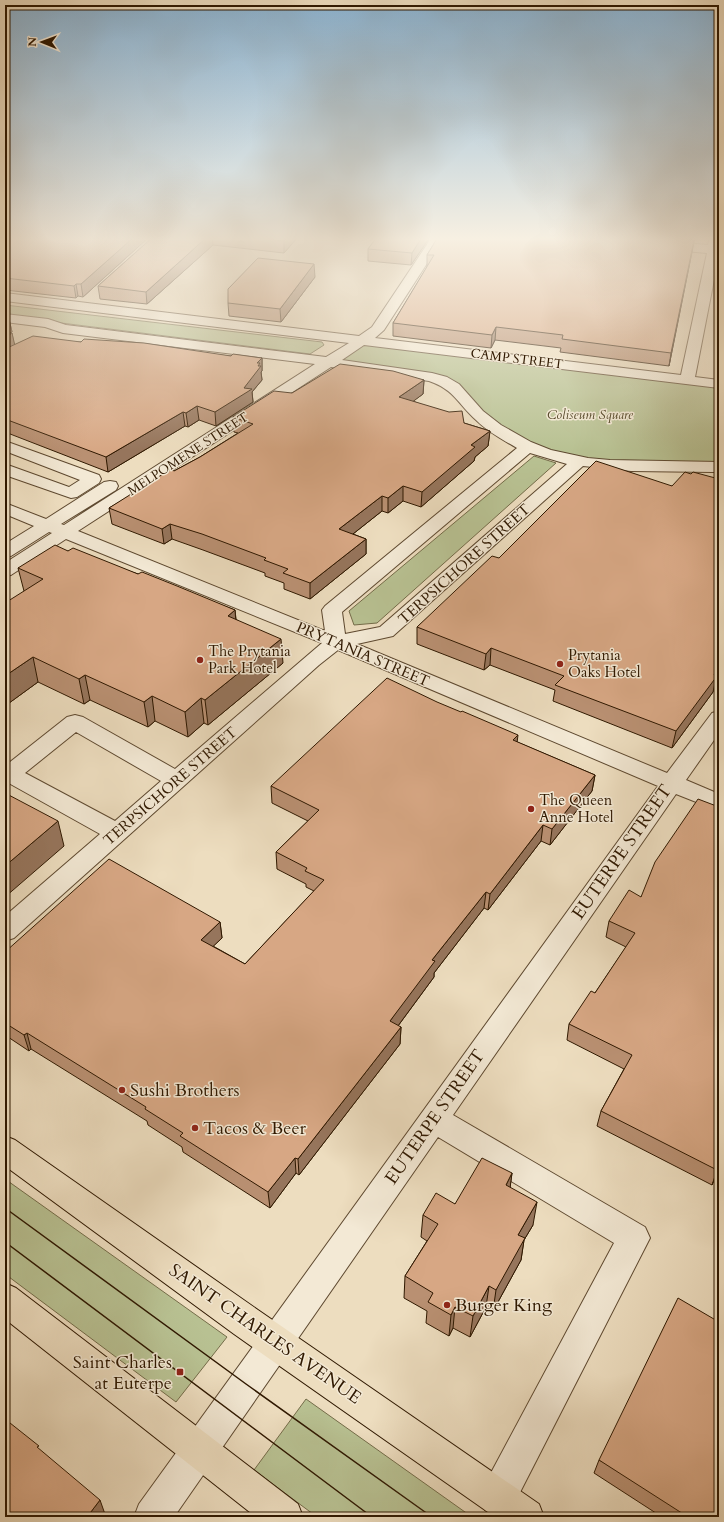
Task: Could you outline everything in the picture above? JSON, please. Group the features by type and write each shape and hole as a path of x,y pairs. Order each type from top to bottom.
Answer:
{"main road":[{"name":"SAINT CHARLES AVENUE","path":"5,1149 275,1342 526,1517"},
{"path":"5,1299 285,1517"}],"street":[{"name":"CAMP STREET","path":"98,308 719,384"},
{"name":"MELPOMENE STREET","path":"5,571 363,341 377,330 391,308"},
{"path":"687,380 703,308"},
{"path":"5,318 48,323 63,329 310,359 432,377 447,382 460,391 478,414 506,436 528,447 580,461 630,467 719,467"},
{"path":"50,336 63,329"},
{"name":"MELPOMENE STREET","path":"5,552 310,359 340,338"},
{"path":"5,446 93,479 71,493 5,469"},
{"path":"336,642 332,610 528,447"},
{"name":"TERPSICHORE STREET","path":"5,931 336,642 386,632 580,461"},
{"name":"PRYTANIA STREET","path":"5,508 336,642 719,803"},
{"name":"EUTERPE STREET","path":"152,1517 719,718"},
{"path":"117,833 7,773 75,722 177,780"},
{"path":"433,1119 634,1238 498,1497"}],"green space":[{"path":"5,308 31,308 322,342 324,345 310,354 5,316"},
{"name":"Coliseum Square","path":"363,341 719,384 719,467 630,467 528,447 447,382 329,362"},
{"path":"534,456 556,463 377,623 354,625 349,611"},
{"path":"5,1179 227,1337 176,1402 5,1274"},
{"path":"306,1399 472,1517 317,1517 254,1470"}],"building":[{"path":"402,308 680,308 671,353 562,339 563,335 496,327 492,335 393,323"},
{"path":"5,332 12,333 5,337"},
{"path":"33,336 81,342 84,339 144,343 231,356 233,354 262,358 257,363 260,363 258,366 261,366 244,388 252,389 215,412 197,406 186,413 183,412 106,457 5,419 5,349"},
{"path":"340,364 393,371 424,380 399,397 449,412 462,411 464,423 490,431 471,445 475,447 422,492 403,486 388,498 382,496 339,529 366,539 310,583 283,573 288,569 264,560 266,558 202,534 170,524 162,529 109,508 171,469 174,471 200,457 253,424 233,417 274,391 292,393"},
{"path":"596,461 672,486 685,472 691,474 693,472 719,479 719,667 714,675 717,676 676,731 555,685 564,676 491,648 486,654 417,627 492,556 499,558"},
{"path":"55,545 68,551 73,548 138,574 142,572 235,610 228,616 281,639 205,700 201,698 185,712 152,696 144,702 85,675 79,679 33,657 5,676 5,603 43,579 18,568"},
{"path":"387,678 437,702 518,735 513,740 595,775 552,829 543,825 490,894 486,892 432,960 435,961 390,1021 401,1027 298,1159 295,1158 268,1192 180,1136 183,1133 145,1109 146,1107 27,1033 24,1035 5,1023 5,952 109,859 220,922 201,940 245,964 324,880 305,871 307,868 276,852 319,810 271,786"},
{"path":"5,793 58,821 5,866"},
{"path":"698,799 719,807 719,1166 717,1170 601,1111 632,1055 569,1024 591,991 595,993 635,933 609,921 629,890 641,897 655,862"},
{"path":"482,1158 512,1173 506,1185 537,1202 518,1235 525,1238 496,1290 489,1286 473,1316 455,1307 451,1315 428,1302 433,1293 405,1276 438,1224 423,1215 436,1193 455,1204"},
{"path":"678,1298 719,1322 719,1517 688,1517 599,1460"},
{"path":"5,1419 39,1446 37,1447 100,1500 87,1517 5,1517"}],"tram line":[{"path":"5,1208 246,1384 432,1517"},
{"path":"5,1242 372,1517"}],"place":[{"name":"The Prytania Park Hotel","path":"200,660"},
{"name":"Prytania Oaks Hotel","path":"560,664"},
{"name":"The Queen Anne Hotel","path":"531,809"},
{"name":"Sushi Brothers","path":"122,1090"},
{"name":"Tacos & Beer","path":"195,1128"},
{"name":"Burger King","path":"447,1305"},
{"name":"Saint Charles at Euterpe","path":"180,1372"}]}
